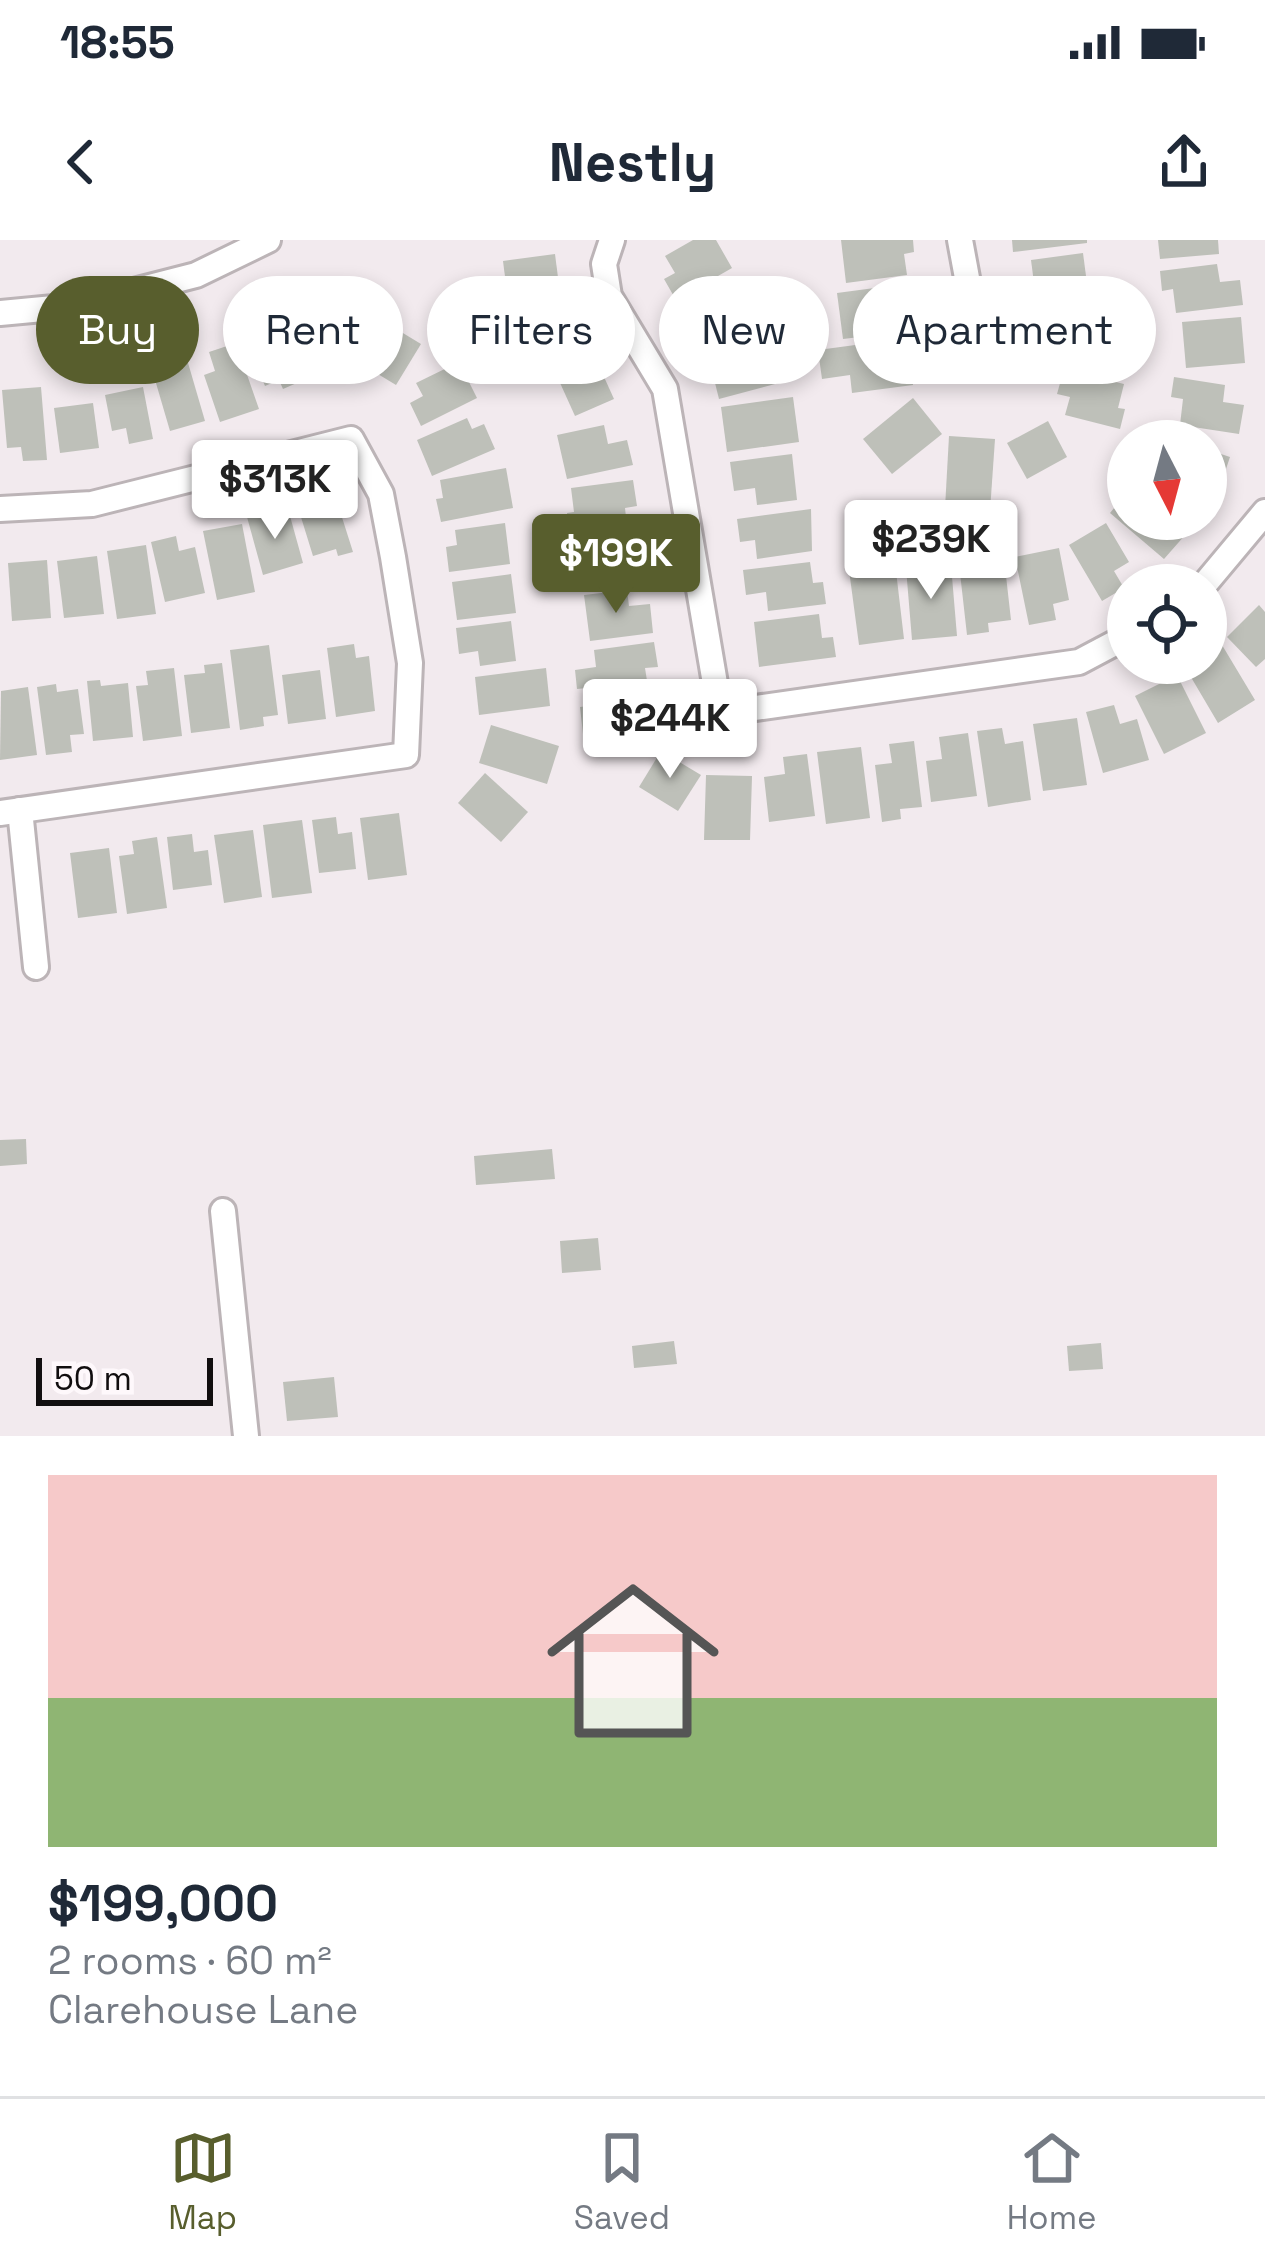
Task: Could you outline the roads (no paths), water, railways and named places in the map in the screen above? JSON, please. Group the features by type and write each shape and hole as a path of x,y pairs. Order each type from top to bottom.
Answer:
{"street":[{"path":"0,313 75,306 196,275 268,240"},
{"path":"611,240 604,264 609,296 665,389 720,713 1079,662 1107,647"},
{"path":"961,240 967,276"},
{"path":"0,509 92,504 351,440 381,494 410,663 406,755 10,812 36,967"},
{"path":"1222,564 1265,512"},
{"path":"223,1211 246,1436"}]}
